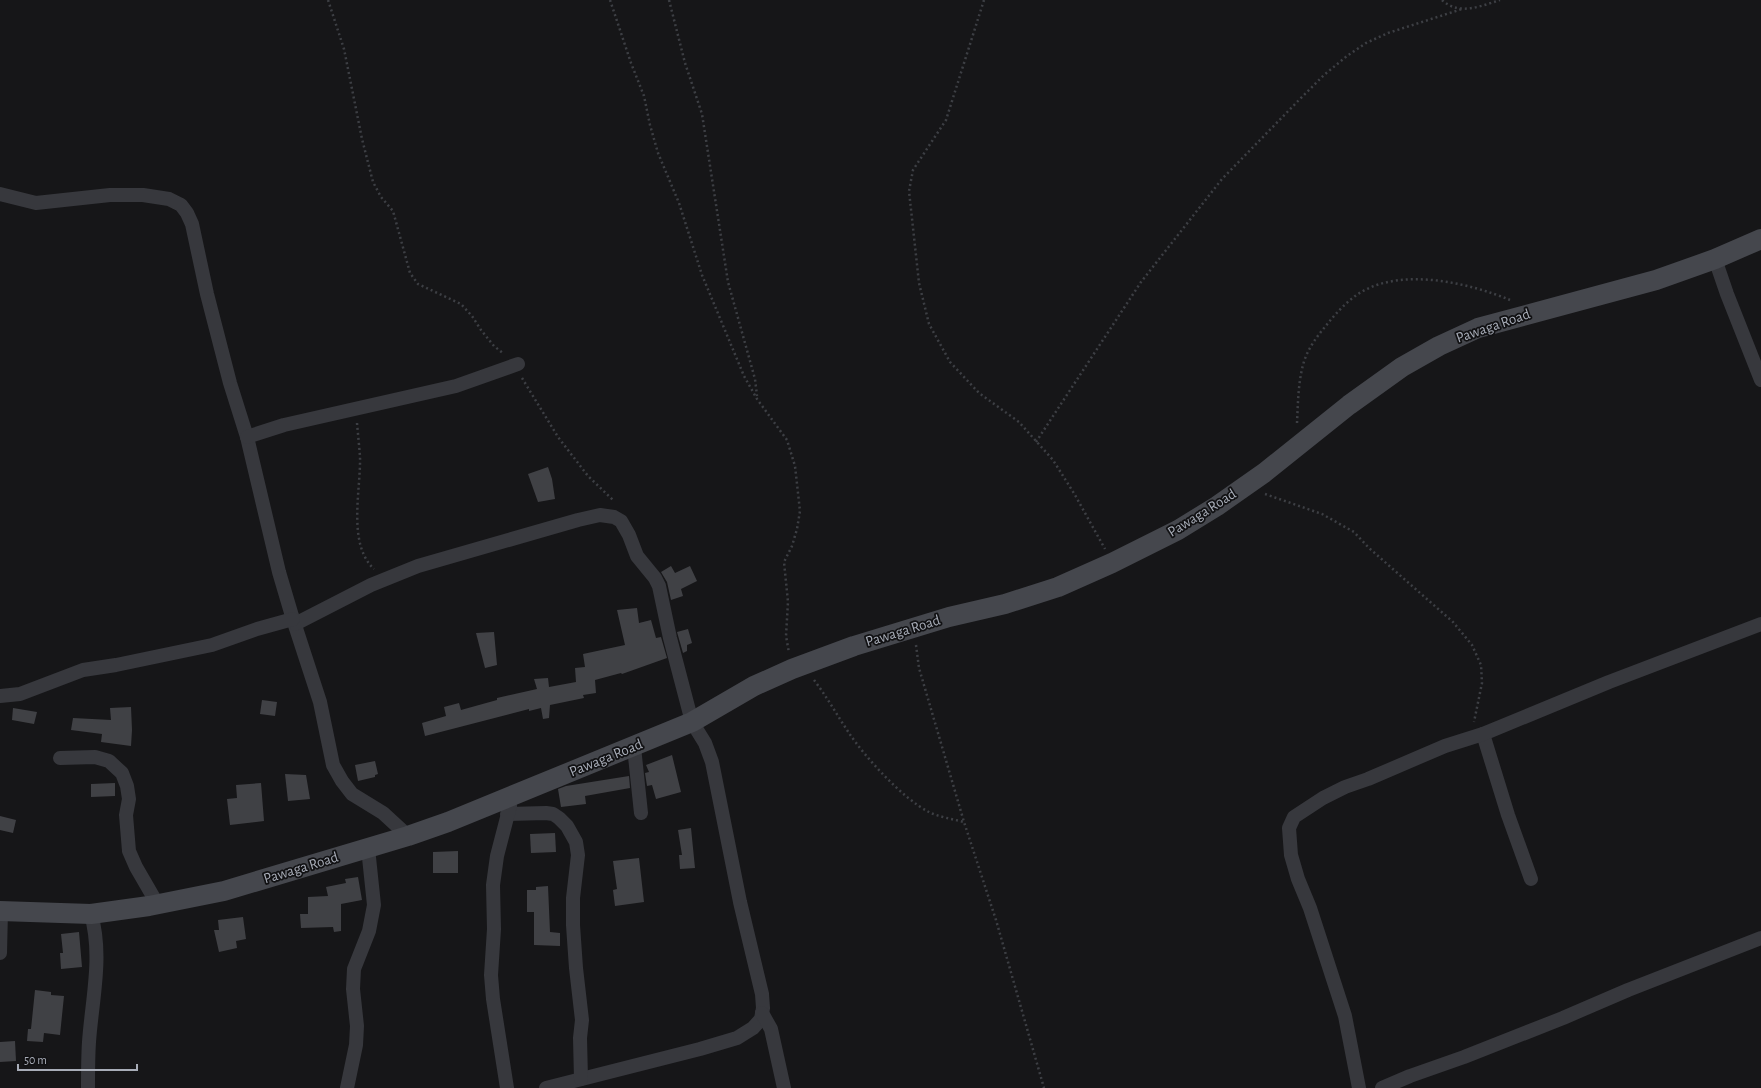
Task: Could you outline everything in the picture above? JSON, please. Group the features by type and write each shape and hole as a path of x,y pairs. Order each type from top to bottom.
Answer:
{"main road":[{"name":"Pawaga Road","path":"1,911 91,914 158,904 224,891 511,805 634,747 692,722 754,686 797,667 854,646 949,617 1005,604 1051,589 1112,563 1178,530 1244,487 1349,405 1402,368 1439,346 1478,328 1656,280 1761,239"}],"street":[{"path":"0,194 36,203 110,195 143,195 162,197 181,205 187,213 192,224 207,294 230,383 247,437 264,510 294,622 320,702 333,765 342,781 352,794 382,814 408,836"},
{"path":"1715,258 1727,294 1761,380"},
{"path":"247,437 284,425 456,386 518,364"},
{"path":"0,696 20,694 83,670 116,665 212,645 294,622 384,579 418,566 524,536 559,524 600,515 608,515 618,519 629,535 637,556 655,578 659,586 670,638 692,722 705,743 712,762 740,902 762,994 762,1019 753,1028 737,1038 700,1049 546,1088"},
{"path":"1359,1088 1345,1016 1291,855 1289,828 1294,817 1322,798 1345,787 1368,779 1445,746 1468,740 1609,682 1761,624"},
{"path":"1483,734 1508,815 1531,879"},
{"path":"634,747 641,814"},
{"path":"60,758 95,757 109,761 122,773 127,786 129,798 126,815 129,851 136,867 158,904"},
{"path":"507,1088 493,999 491,975 494,930 493,885 497,856 511,805 553,814 567,826 576,842 578,856 573,898 573,924 582,1020 580,1038 582,1079"},
{"path":"347,1088 356,1045 357,1026 353,989 354,969 369,931 374,905 368,848"},
{"path":"0,953 1,911"},
{"path":"88,1088 89,1042 97,969 95,936 91,914"},
{"path":"1382,1088 1556,1021 1628,990 1761,938"},
{"path":"762,1013 771,1029 784,1088"}],"path":[{"path":"328,0 344,49 362,139 373,182 381,197 393,211 410,273 418,284 461,304 472,316 494,346 510,360 518,364 522,377 548,423 588,476 616,504 618,519"},
{"path":"610,0 631,63 644,96 658,154 679,203 702,275 744,376 757,399 787,440 795,466 800,511 792,546 784,562 788,602 787,640 797,667 827,697 849,734 895,786 914,802 930,812 964,822"},
{"path":"668,0 685,63 702,114 728,282 755,379 757,399"},
{"path":"984,0 946,120 913,170 909,191 919,283 929,324 950,362 979,393 1019,422 1053,460 1099,536 1112,563"},
{"path":"1442,0 1451,7 1462,9"},
{"path":"1036,442 1141,282 1222,179 1304,96 1347,56 1388,33 1462,9 1472,8 1500,0"},
{"path":"1296,447 1303,365 1314,339 1346,304 1362,292 1378,285 1405,281 1446,281 1464,284 1537,311"},
{"path":"355,409 360,457 358,538 363,554 370,566 384,579"},
{"path":"1244,487 1302,506 1342,524 1354,532 1453,622 1472,645 1481,665 1482,683 1473,725 1468,740"},
{"path":"913,629 919,668 964,822 996,920 1044,1088"}],"building":[{"path":"548,467 552,479 555,499 538,502 528,474"},
{"path":"671,566 675,573 690,566 697,581 681,589 683,596 671,600 667,582 661,572"},
{"path":"637,608 639,623 651,620 656,638 661,637 667,658 622,674 595,680 596,693 583,695 584,698 550,705 549,718 543,719 541,708 529,711 529,709 425,736 422,723 446,716 444,707 459,703 461,710 497,700 497,698 537,689 534,679 548,678 549,687 576,682 575,668 585,667 583,654 625,645 617,610"},
{"path":"688,629 692,643 687,645 687,651 683,653 677,632"},
{"path":"494,632 497,665 485,668 476,633"},
{"path":"262,700 277,702 275,716 260,714"},
{"path":"131,707 131,746 101,742 102,734 71,730 73,718 111,720 110,708"},
{"path":"13,708 37,712 34,724 12,720"},
{"path":"672,755 681,792 656,799 652,785 647,786 645,773 649,772 646,765"},
{"path":"375,761 378,774 375,775 375,777 358,781 355,765"},
{"path":"285,774 306,775 310,799 288,801"},
{"path":"629,776 630,788 585,796 586,804 561,807 558,789 566,786"},
{"path":"115,783 115,796 91,797 91,784"},
{"path":"261,783 264,821 230,825 227,799 237,798 236,785"},
{"path":"0,816 16,820 13,833 0,830"},
{"path":"691,828 695,868 680,869 679,855 682,855 678,830"},
{"path":"555,833 556,852 531,853 530,834"},
{"path":"458,851 458,873 433,873 433,852"},
{"path":"639,858 644,902 615,906 613,890 617,889 613,861"},
{"path":"358,877 362,900 341,904 341,931 334,932 333,927 301,928 300,914 308,914 308,897 328,896 326,887 346,883 345,879"},
{"path":"548,886 550,932 560,933 560,946 534,945 534,912 527,912 527,890 536,890 536,887"},
{"path":"243,917 246,939 236,941 237,948 219,952 214,930 219,930 218,920"},
{"path":"79,932 82,967 61,969 60,953 63,953 61,934"},
{"path":"35,990 51,992 51,995 64,996 60,1035 44,1033 43,1042 27,1041 28,1029 31,1029"},
{"path":"15,1041 16,1061 0,1062 0,1042"}]}
